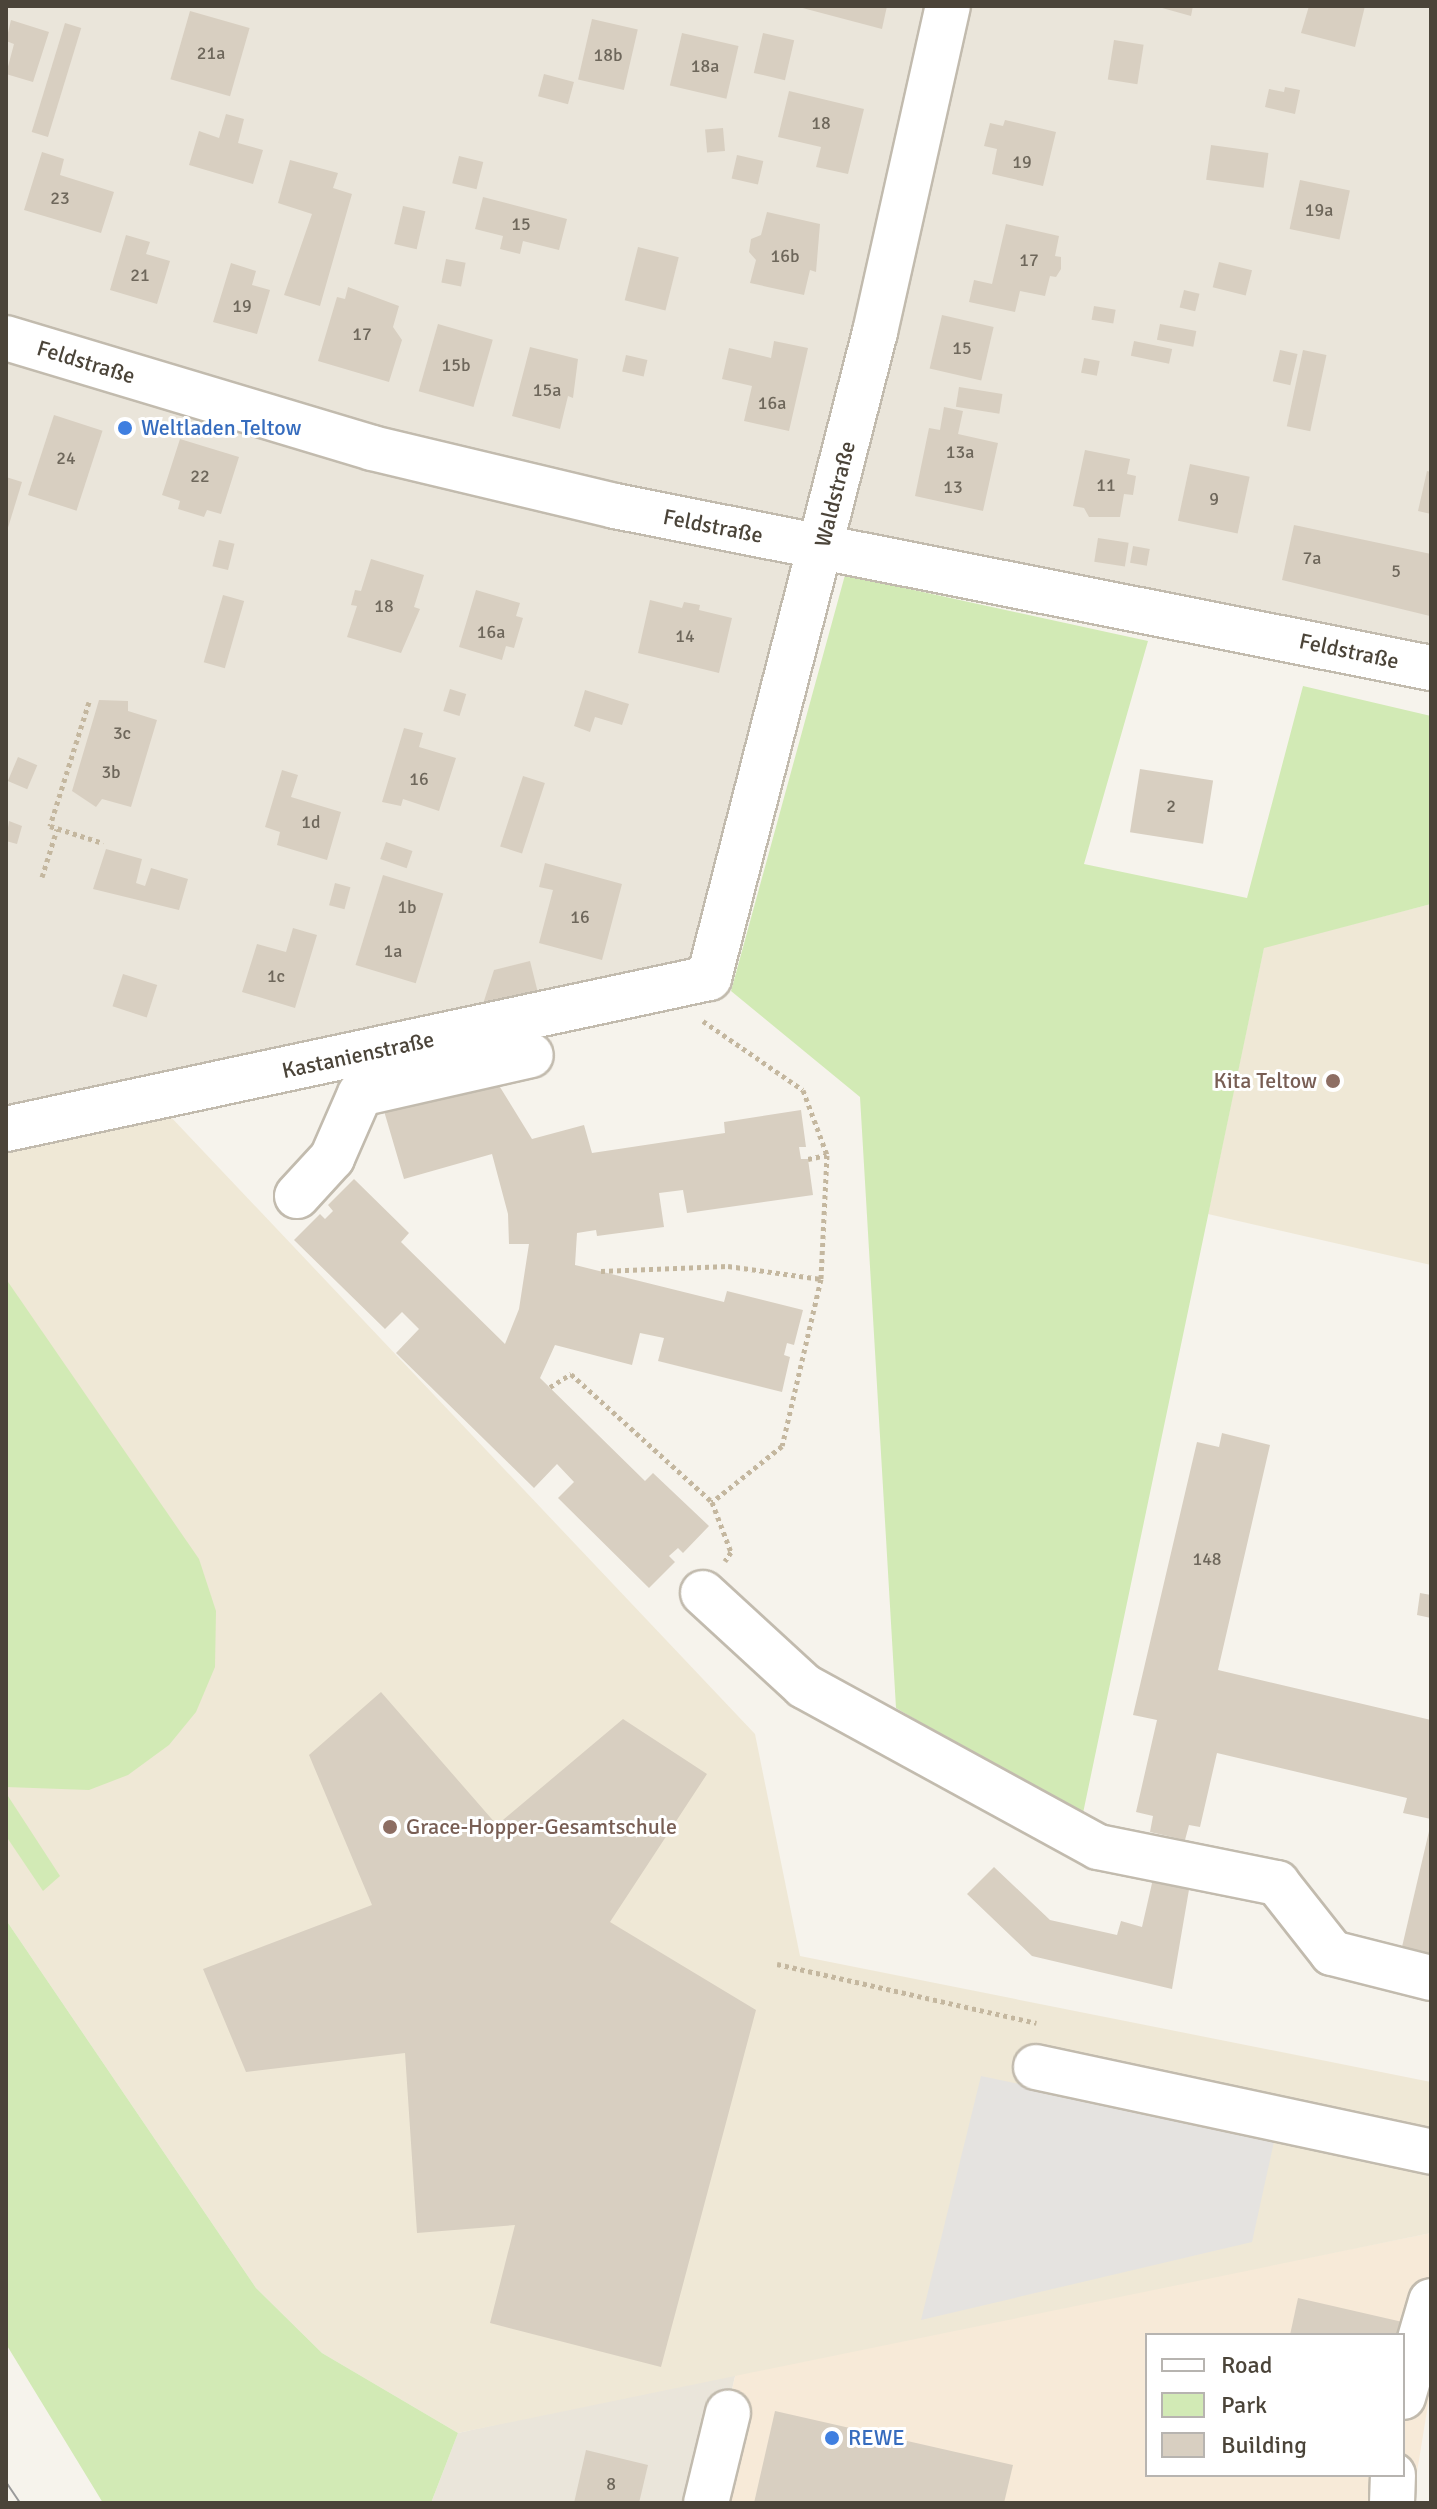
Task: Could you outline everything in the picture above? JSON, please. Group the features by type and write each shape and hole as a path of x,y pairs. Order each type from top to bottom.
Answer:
{"street":[{"name":"Waldstraße","path":"709,978 822,549 948,6"},
{"name":"Feldstraße","path":"6,338 372,448 615,506 1431,668"},
{"name":"Kastanienstraße","path":"6,1129 709,978"},
{"path":"297,1196 332,1158 360,1094 531,1055"},
{"path":"703,1593 804,1686 1098,1847 1277,1883 1332,1953 1431,1978"},
{"path":"1036,2067 1431,2152"},
{"path":"1405,2390 1431,2301"},
{"path":"706,2503 728,2413"},
{"path":"1392,2503 1393,2477"}],"path":[{"path":"89,702 50,826 103,843"},
{"path":"42,877 57,829"},
{"path":"688,1024 703,1021 803,1090 827,1155 821,1279 782,1446 712,1502"},
{"path":"808,1159 827,1155"},
{"path":"601,1271 728,1266 821,1279"},
{"path":"550,1387 571,1374 712,1502 731,1552 703,1593"}],"shaded area":[{"path":"6,6 1431,6 1431,659 822,549 709,978 6,1121"},
{"name":"Kita Teltow","path":"1431,904 1431,1265 1208,1214 1264,947"},
{"name":"Grace-Hopper-Gesamtschule","path":"169,1115 755,1734 800,1956 1431,2082 1431,2233 458,2433 322,2353 256,2288 6,1920 6,1147"},
{"path":"981,2076 1275,2137 1252,2242 921,2320"},
{"path":"1431,2233 1431,2386 1412,2503 706,2503 736,2372"},
{"path":"736,2372 706,2503 431,2503 458,2433"}],"green space":[{"path":"845,575 1148,641 1084,864 1247,898 1303,686 1431,716 1431,904 1264,948 1082,1818 896,1708 860,1097 731,991"},
{"path":"6,1279 199,1559 216,1611 215,1667 196,1712 169,1745 128,1775 89,1790 6,1787"},
{"path":"6,1793 60,1876 43,1891 6,1836"},
{"path":"6,1920 256,2288 322,2353 458,2433 431,2503 103,2503 6,2344"}],"building":[{"path":"795,6 887,6 882,29"},
{"path":"1155,6 1193,6 1191,16"},
{"path":"1309,6 1365,6 1355,47 1301,33"},
{"path":"190,11 250,28 230,96 170,79"},
{"path":"592,19 638,30 624,90 578,79"},
{"path":"11,20 49,32 33,82 6,74 14,44 6,41"},
{"path":"65,23 81,28 48,137 32,132"},
{"path":"682,33 739,46 726,99 670,86"},
{"path":"763,33 794,40 785,80 754,73"},
{"path":"1114,40 1144,45 1137,84 1108,80"},
{"path":"544,74 574,82 568,104 538,96"},
{"path":"1285,87 1300,90 1295,114 1265,107 1269,89 1284,92"},
{"path":"789,91 864,109 848,174 816,167 821,147 778,137"},
{"path":"226,114 244,119 238,143 263,150 253,184 189,165 199,131 219,138"},
{"path":"1005,120 1056,132 1043,186 992,174 997,149 984,146 990,123 1003,126"},
{"path":"723,128 725,151 707,152 705,130"},
{"path":"1211,145 1268,153 1264,188 1206,180"},
{"path":"42,152 64,159 60,175 114,192 101,233 24,210"},
{"path":"737,155 763,161 758,184 732,178"},
{"path":"459,156 483,162 476,189 452,183"},
{"path":"290,160 338,173 333,188 352,194 320,306 284,295 312,214 278,203"},
{"path":"1300,180 1350,191 1339,240 1290,229"},
{"path":"483,197 567,219 559,250 523,241 520,254 500,249 503,236 475,229"},
{"path":"403,206 425,211 417,249 394,244"},
{"path":"767,212 820,224 816,272 810,270 804,295 750,283 756,260 749,252 751,239 761,235"},
{"path":"1006,224 1059,236 1055,256 1061,257 1061,269 1056,277 1050,276 1045,296 1020,291 1015,312 969,302 974,280 992,284"},
{"path":"126,235 150,242 146,254 170,261 157,304 110,290"},
{"path":"638,247 679,257 665,311 625,300"},
{"path":"446,259 466,263 461,286 441,283"},
{"path":"1219,262 1252,270 1246,295 1213,287"},
{"path":"231,263 256,271 252,285 270,290 257,334 213,322"},
{"path":"348,287 399,306 393,327 402,340 389,382 318,361 337,297 345,299"},
{"path":"1184,290 1200,294 1195,311 1180,307"},
{"path":"1094,306 1116,310 1113,324 1092,320"},
{"path":"942,315 994,327 981,381 930,369"},
{"path":"438,324 493,340 473,407 419,391"},
{"path":"1160,324 1196,331 1193,347 1157,340"},
{"path":"774,341 808,348 789,431 744,421 752,386 722,379 729,348 771,358"},
{"path":"1134,341 1172,349 1169,364 1131,356"},
{"path":"530,347 578,359 573,398 568,396 560,429 512,416"},
{"path":"1280,350 1298,354 1290,385 1273,381"},
{"path":"1303,350 1326,355 1310,431 1287,426"},
{"path":"626,355 647,360 644,377 622,372"},
{"path":"1084,358 1100,361 1097,376 1081,373"},
{"path":"959,387 1002,394 999,414 956,407"},
{"path":"944,407 963,411 958,434 998,443 983,511 915,496 929,428 940,430"},
{"path":"54,415 103,431 77,511 28,495"},
{"path":"180,439 239,457 221,514 207,510 204,517 178,509 180,501 162,495"},
{"path":"1085,450 1130,459 1127,474 1136,476 1133,495 1124,494 1120,517 1089,517 1084,508 1073,506"},
{"path":"1190,464 1250,477 1238,533 1178,521"},
{"path":"1427,471 1431,472 1431,514 1418,511"},
{"path":"6,477 22,482 7,531 6,531"},
{"path":"1294,525 1431,554 1430,616 1282,580"},
{"path":"1098,538 1129,543 1125,567 1094,562"},
{"path":"219,540 235,544 228,570 212,566"},
{"path":"1133,546 1150,549 1147,566 1130,563"},
{"path":"371,559 424,575 414,607 420,609 401,653 347,637 357,606 351,605 355,590 361,591"},
{"path":"476,590 520,603 516,616 523,618 514,648 506,646 502,660 459,647"},
{"path":"223,595 244,601 225,668 204,662"},
{"path":"650,600 682,608 684,602 700,605 699,610 732,618 719,673 638,653"},
{"path":"450,689 466,694 460,716 443,711"},
{"path":"585,690 629,704 622,725 595,717 590,732 574,726"},
{"path":"99,700 128,701 128,711 157,720 131,807 102,799 96,807 72,791"},
{"path":"404,728 423,733 419,747 456,758 439,811 403,799 401,806 382,802"},
{"path":"18,757 37,765 27,789 8,781"},
{"path":"1140,769 1213,781 1203,844 1130,832"},
{"path":"282,770 298,775 291,797 341,812 327,860 277,845 280,832 265,827"},
{"path":"523,776 545,783 522,853 500,846"},
{"path":"9,821 22,826 17,844 6,841"},
{"path":"386,842 412,851 407,868 380,859"},
{"path":"106,849 142,859 136,883 145,886 151,868 188,879 179,910 93,889"},
{"path":"545,863 622,884 602,960 539,943 553,890 539,887"},
{"path":"383,875 443,893 416,983 356,965"},
{"path":"335,883 350,887 345,909 329,905"},
{"path":"293,928 317,935 295,1008 242,992 257,944 286,952"},
{"path":"530,961 538,993 482,1007 494,970"},
{"path":"123,974 157,985 147,1017 112,1006"},
{"path":"495,1079 532,1139 584,1125 592,1153 725,1133 724,1122 801,1110 806,1147 799,1147 801,1159 808,1159 813,1195 687,1213 683,1190 659,1193 664,1227 597,1236 596,1230 577,1233 575,1265 724,1302 727,1291 803,1310 794,1345 787,1343 784,1355 790,1357 782,1392 658,1361 664,1338 640,1333 632,1365 555,1345 540,1378 645,1481 653,1473 709,1526 683,1553 678,1548 669,1556 675,1562 649,1588 558,1498 574,1482 557,1464 534,1488 396,1353 419,1329 402,1312 385,1329 294,1240 320,1214 325,1219 333,1211 328,1205 354,1179 409,1233 401,1242 505,1344 519,1309 529,1244 509,1244 508,1214 492,1154 404,1179 384,1111"},
{"path":"1222,1433 1270,1445 1218,1670 1431,1720 1431,1819 1403,1813 1407,1798 1217,1753 1200,1827 1189,1825 1185,1840 1150,1832 1153,1816 1136,1812 1157,1720 1133,1715 1197,1442 1219,1447"},
{"path":"1420,1593 1431,1595 1431,1618 1417,1615"},
{"path":"381,1692 497,1825 623,1719 707,1774 610,1922 756,2010 661,2367 490,2323 515,2225 417,2233 405,2053 246,2072 203,1969 372,1905 309,1755"},
{"path":"1431,1827 1431,1954 1402,1947"},
{"path":"994,1867 1050,1920 1117,1935 1121,1921 1142,1927 1155,1870 1191,1878 1172,1989 1032,1956 967,1894"},
{"path":"1298,2298 1420,2326 1405,2334 1290,2333"},
{"name":"REWE","path":"775,2411 1013,2465 1004,2503 754,2503"},
{"path":"586,2450 648,2465 639,2503 574,2503"}],"tram line":[{"path":"6,2482 20,2503"}],"place":[{"name":"Weltladen Teltow","path":"125,428"},
{"name":"Kita Teltow","path":"1333,1081"},
{"name":"Grace-Hopper-Gesamtschule","path":"390,1827"},
{"name":"REWE","path":"832,2438"}]}
